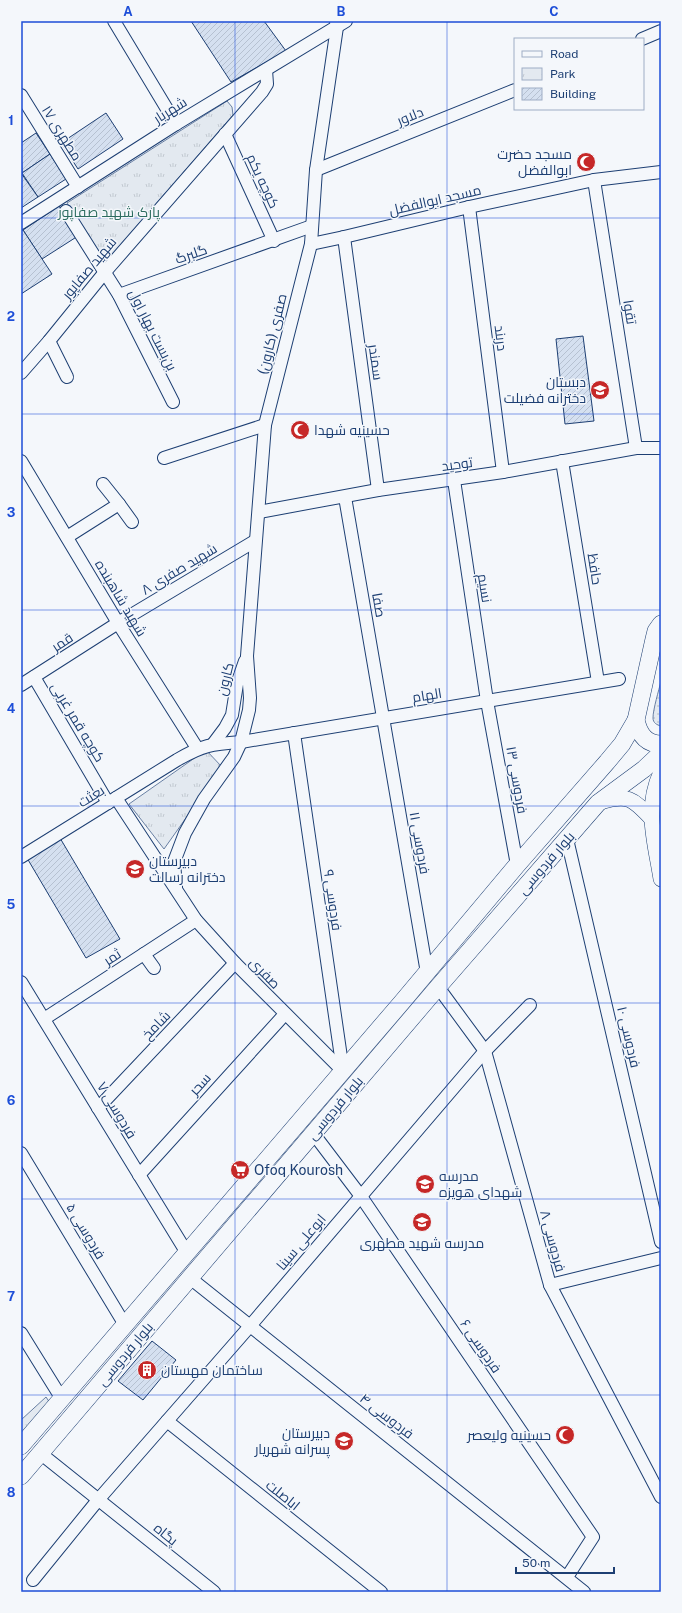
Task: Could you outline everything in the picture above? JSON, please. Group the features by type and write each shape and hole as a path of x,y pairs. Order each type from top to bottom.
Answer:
{"main road":[{"name":"بلوار فردوسی","path":"21,1446 622,744 636,720 659,627"},
{"path":"636,720 638,731 645,739 655,744 661,744"},
{"name":"بلوار فردوسی","path":"21,1476 438,987 598,803 644,769 661,753"}],"street":[{"path":"114,21 176,124"},
{"name":"شهریار","path":"21,223 176,124 266,70 340,23"},
{"name":"صفری (کارون)","path":"247,656 265,425 311,244 316,170 340,23"},
{"path":"644,38 661,31"},
{"name":"شهید صفاپور","path":"21,373 49,341 104,272 267,84 266,70"},
{"name":"دلاور","path":"316,170 514,90"},
{"name":"مطهری ۱۷","path":"21,95 78,187"},
{"name":"کوچه یکم","path":"224,134 274,241"},
{"name":"مسجد ابوالفضل","path":"311,244 469,207 594,180 661,172"},
{"name":"تقوا","path":"594,180 636,448"},
{"name":"دربند","path":"469,207 503,472"},
{"name":"بن‌بست بهار اول","path":"66,211 119,295 172,402"},
{"name":"گلبرگ","path":"119,295 274,241 312,226"},
{"name":"سمندر","path":"344,237 378,490"},
{"path":"49,341 67,377"},
{"path":"164,458 265,425"},
{"name":"توحید","path":"259,512 378,490 454,480 636,448 661,448"},
{"name":"شهید شاهبنده","path":"21,461 118,623 197,748"},
{"name":"حافظ","path":"562,461 598,682"},
{"name":"نسیم","path":"454,480 488,700"},
{"path":"103,484 132,522"},
{"name":"صفا","path":"345,497 383,718"},
{"path":"67,537 118,504"},
{"name":"شهید صفری ۸","path":"118,623 255,541"},
{"path":"659,627 661,613"},
{"name":"قمر","path":"21,685 118,623"},
{"name":"کارون","path":"176,887 174,862 185,832 204,799 234,757 241,742 249,710 250,698 247,656"},
{"name":"کارون","path":"213,744 225,728 232,715 237,684 247,656"},
{"name":"کوچه قمر غربی","path":"34,677 112,800 154,856"},
{"name":"الهام","path":"213,744 241,742 619,679"},
{"name":"فردوسی ۱۳","path":"488,700 517,865"},
{"name":"فردوسی ۱۱","path":"383,718 427,973"},
{"name":"فردوسی ۹","path":"294,733 343,1071"},
{"name":"بعثت","path":"21,857 197,748 213,744"},
{"path":"661,772 656,782 651,818 661,879"},
{"path":"598,803 614,798 626,798 638,804 651,818"},
{"name":"فردوسی ۱۰","path":"567,839 661,1242"},
{"path":"154,856 177,854"},
{"name":"صفری","path":"154,856 176,887 196,920 235,963 343,1071"},
{"name":"ثمر","path":"44,1019 196,920"},
{"path":"144,954 154,968"},
{"name":"شامخ","path":"98,1108 235,963"},
{"name":"فردوسی ۷","path":"21,982 187,1253"},
{"name":"فردوسی ۸","path":"438,987 485,1051 550,1286 661,1496"},
{"name":"ابوعلی سینا","path":"33,1580 98,1500 250,1326 360,1195 485,1051 530,1005"},
{"name":"سحر","path":"138,1175 285,1014"},
{"name":"فردوسی ۶","path":"313,1133 360,1195 593,1537 566,1577"},
{"name":"فردوسی ۵","path":"21,1153 125,1325"},
{"path":"550,1286 661,1258"},
{"name":"فردوسی ۴","path":"190,1278 584,1592"},
{"path":"21,1333 62,1399"},
{"name":"اباصلت","path":"167,1421 381,1592"},
{"name":"پگاه","path":"40,1453 214,1592"}],"green space":[{"name":"پارک شهید صفاپور","path":"227,101 232,107 233,115 104,264 67,203"},
{"path":"661,681 661,726 656,724 654,721 653,714"},
{"path":"206,750 222,767 164,849 129,804"},
{"path":"46,1397 50,1403 21,1435 21,1420"}],"building":[{"path":"191,21 264,21 286,51 231,82"},
{"path":"106,113 123,139 78,169 61,143"},
{"path":"36,133 50,154 22,173 21,143"},
{"path":"50,154 66,179 38,197 22,173"},
{"path":"21,173 38,197 21,208"},
{"path":"59,206 78,236 42,259 23,230"},
{"path":"23,230 52,274 21,294 21,231"},
{"path":"583,336 594,421 565,424 556,339"},
{"path":"60,838 120,939 86,958 27,858"},
{"name":"ساختمان مهستان","path":"152,1341 176,1360 143,1400 118,1381"}],"place":[{"name":"مسجد حضرت ابوالفضل","path":"586,162"},
{"name":"دبستان دخترانه فضیلت","path":"600,390"},
{"name":"حسینیه شهدا","path":"300,430"},
{"name":"دبیرستان دخترانه رسالت","path":"135,869"},
{"name":"Ofoq Kourosh","path":"240,1170"},
{"name":"مدرسه شهدای هویزه","path":"425,1184"},
{"name":"مدرسه شهید مطهری","path":"422,1222"},
{"name":"ساختمان مهستان","path":"147,1370"},
{"name":"حسینیه ولیعصر","path":"565,1435"},
{"name":"دبیرستان پسرانه شهریار","path":"344,1441"}]}
